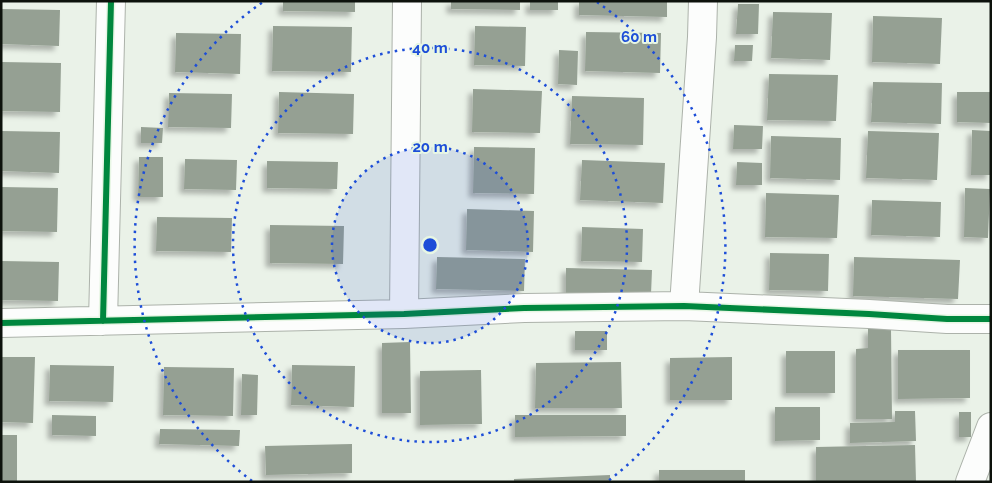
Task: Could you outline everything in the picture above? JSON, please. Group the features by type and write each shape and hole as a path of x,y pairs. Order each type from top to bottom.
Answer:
{"street":[{"path":"103,321 111,1"},
{"path":"404,314 407,1"},
{"path":"684,306 703,1"},
{"path":"1,323 404,314 524,308 684,306 947,319 991,319"},
{"path":"970,482 991,427"}],"building":[{"path":"283,1 355,1 355,12 283,11"},
{"path":"451,1 520,1 520,10 451,9"},
{"path":"530,1 558,1 558,10 530,10"},
{"path":"579,1 667,1 667,17 579,15"},
{"path":"738,4 759,4 758,34 736,34"},
{"path":"1,9 60,10 59,46 1,44"},
{"path":"773,12 832,13 830,60 771,58"},
{"path":"873,16 942,18 940,64 872,62"},
{"path":"273,26 352,27 351,72 272,71"},
{"path":"475,26 526,27 525,66 474,65"},
{"path":"586,32 661,33 660,73 585,71"},
{"path":"176,33 241,34 240,74 175,72"},
{"path":"735,45 753,45 752,61 734,61"},
{"path":"559,50 578,51 577,85 558,84"},
{"path":"1,62 61,63 60,112 1,111"},
{"path":"769,74 838,75 836,121 767,120"},
{"path":"873,82 942,83 941,124 871,122"},
{"path":"473,89 542,91 540,133 472,132"},
{"path":"279,92 354,94 353,134 278,133"},
{"path":"957,92 991,92 991,123 957,122"},
{"path":"169,93 232,94 231,128 168,127"},
{"path":"572,96 644,98 643,145 570,144"},
{"path":"734,125 763,126 762,149 733,149"},
{"path":"141,127 163,128 162,143 141,143"},
{"path":"972,130 991,131 991,175 971,175"},
{"path":"1,131 60,132 59,173 1,171"},
{"path":"868,131 939,133 937,180 866,178"},
{"path":"771,136 841,138 840,180 770,178"},
{"path":"474,147 535,148 534,194 473,193"},
{"path":"139,157 163,157 163,197 138,197"},
{"path":"185,159 237,160 236,190 184,189"},
{"path":"582,160 665,163 663,203 580,200"},
{"path":"267,161 338,162 337,189 267,188"},
{"path":"737,162 762,163 762,185 736,185"},
{"path":"1,187 58,188 57,232 1,231"},
{"path":"965,188 990,189 988,238 964,237"},
{"path":"766,193 839,195 837,238 765,237"},
{"path":"872,200 941,202 940,237 871,235"},
{"path":"467,209 534,211 533,252 466,250"},
{"path":"157,217 232,218 231,252 156,251"},
{"path":"270,225 344,226 343,264 270,263"},
{"path":"582,227 643,229 642,262 581,261"},
{"path":"770,253 829,254 828,291 769,290"},
{"path":"437,257 525,259 524,291 436,289"},
{"path":"854,257 960,260 958,299 853,296"},
{"path":"1,261 59,262 58,301 1,300"},
{"path":"566,268 652,270 651,294 566,293"},
{"path":"868,329 891,329 892,419 856,419 856,349 868,348"},
{"path":"575,331 607,331 607,350 575,350"},
{"path":"410,342 411,413 382,413 382,343"},
{"path":"898,350 970,350 970,398 898,399"},
{"path":"786,351 835,351 835,393 786,393"},
{"path":"1,357 35,357 33,423 1,422"},
{"path":"732,357 732,400 670,400 670,358"},
{"path":"621,362 622,408 535,408 536,363"},
{"path":"50,365 114,366 113,402 49,401"},
{"path":"292,365 355,366 354,407 291,405"},
{"path":"164,367 234,368 233,416 163,415"},
{"path":"481,370 482,424 420,425 420,371"},
{"path":"242,374 258,375 257,415 241,415"},
{"path":"775,407 820,407 820,440 775,441"},
{"path":"895,411 915,411 916,441 850,443 850,423 895,422"},
{"path":"959,412 971,412 971,437 959,437"},
{"path":"52,415 96,416 96,436 52,435"},
{"path":"515,415 626,415 626,436 515,437"},
{"path":"160,429 240,430 239,446 159,444"},
{"path":"1,435 17,435 17,482 1,482"},
{"path":"352,444 352,473 266,475 265,446"},
{"path":"915,445 916,482 816,482 816,447"},
{"path":"659,470 745,470 745,482 659,482"},
{"path":"610,475 610,482 514,482 514,479"}],"cycle path":[{"path":"103,321 111,1"},
{"path":"1,323 404,314 524,308 684,306 947,319 991,319"}]}
